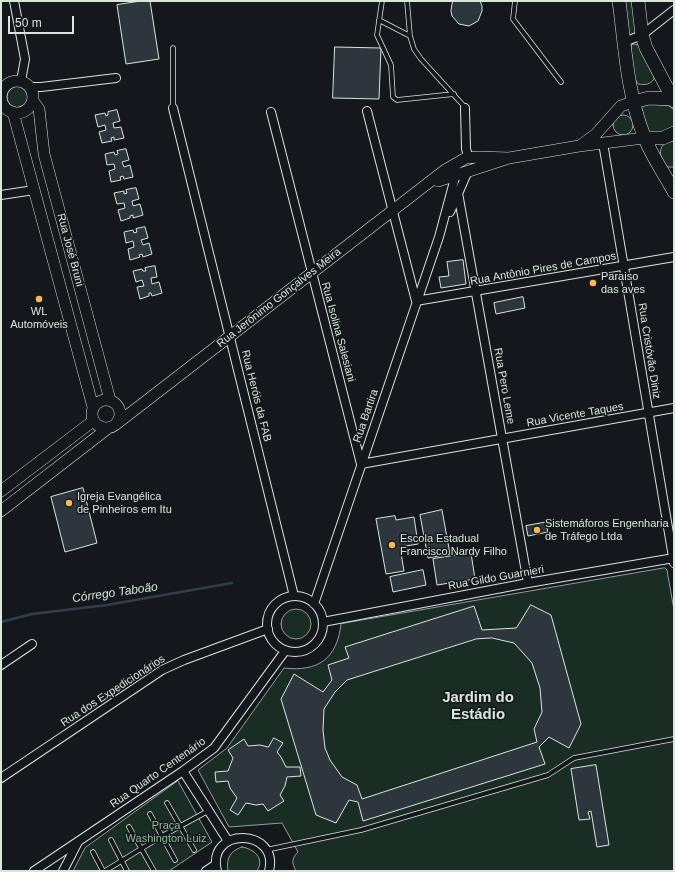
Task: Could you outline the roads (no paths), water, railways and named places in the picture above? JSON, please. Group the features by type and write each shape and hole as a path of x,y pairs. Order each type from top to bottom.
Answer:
{"main road":[{"path":"619,1 630,91 633,102 644,138 674,192"},
{"path":"638,1 642,35 651,58 674,99"},
{"path":"633,102 649,98 674,99"},
{"path":"644,138 663,138 674,133"}],"street":[{"path":"14,1 25,59 26,84 34,96 30,107 25,111 20,113 6,109 2,99 2,90 11,82 26,84 41,87 116,78"},
{"path":"624,42 642,35 674,10"},
{"name":"Rua José Bruni","path":"33,101 39,109 44,154 112,402"},
{"name":"Rua Jerônimo Gonçalves Meira","path":"579,146 596,134 621,106 633,102"},
{"name":"Rua Heróis da FAB","path":"173,108 294,596"},
{"path":"456,174 465,156 465,108"},
{"name":"Rua José Bruni","path":"6,109 34,190 93,407"},
{"path":"367,111 416,301"},
{"name":"Rua Isolina Salesiani","path":"271,112 361,464"},
{"path":"603,143 607,123"},
{"name":"Rua Jerônimo Gonçalves Meira","path":"418,191 456,174 509,158 579,146 644,138"},
{"name":"Rua Cristóvão Diniz","path":"603,143 674,560"},
{"path":"465,156 471,162 468,171"},
{"name":"Rua Jerônimo Gonçalves Meira","path":"1,511 141,406 229,336 465,156 509,158"},
{"name":"Rua Bartira","path":"314,604 416,301 439,237 468,171"},
{"name":"Rua Bartira","path":"439,237 456,174"},
{"path":"1,195 34,190"},
{"name":"Rua Pero Leme","path":"458,193 528,583"},
{"name":"Rua Antônio Pires de Campos","path":"416,301 674,257"},
{"path":"112,402 120,411 118,421 111,427 101,428 93,421 92,416 93,407 100,401 112,402 141,406"},
{"name":"Rua Vicente Taques","path":"361,464 674,408"},
{"path":"1,491 93,421"},
{"name":"Rua Gildo Guarnieri","path":"323,622 528,583 674,560"},
{"path":"294,596 305,598 314,604 322,615 323,622 320,637 309,649 301,652 285,651 274,642 268,629 268,616 271,609 281,600 294,596"},
{"name":"Rua dos Expedicionários","path":"1,778 162,670 184,660 268,629"},
{"path":"1,665 32,644"},
{"name":"Rua Quarto Centenário","path":"34,871 183,771 214,748 285,651"},
{"path":"183,771 228,841"},
{"path":"206,871 216,868 219,852 228,841 244,837 253,839 266,850 269,858 269,871"},
{"path":"63,871 79,841"}],"lane":[{"path":"382,1 377,36 391,65 393,97 395,99 454,94"},
{"path":"407,1 410,36 414,49 421,59 464,105 465,108"},
{"path":"515,1 513,19 561,82"},
{"path":"379,20 410,36"},
{"path":"173,48 173,108"},
{"path":"266,850 361,830 548,775 574,758 674,739"},
{"path":"167,803 194,850"},
{"path":"93,852 104,871 162,836 208,811"},
{"path":"150,814 175,860"},
{"path":"129,827 154,871"},
{"path":"111,840 128,871"}],"waterway":[{"name":"Córrego Taboão","path":"1,622 32,614 107,605 232,583"}],"place":[{"name":"Paraiso das aves","path":"593,283"},
{"name":"WL Automóveis","path":"39,299"},
{"name":"Igreja Evangélica de Pinheiros em Itu","path":"69,503"},
{"name":"Sistemáforos Engenharia de Tráfego Ltda","path":"537,530"},
{"name":"Escola Estadual Francisco Nardy Filho","path":"392,545"}],"district":[{"name":"Jardim do Estádio","path":"478,706"}],"park label":[{"name":"Praça Washington Luiz","path":"166,832"}]}
